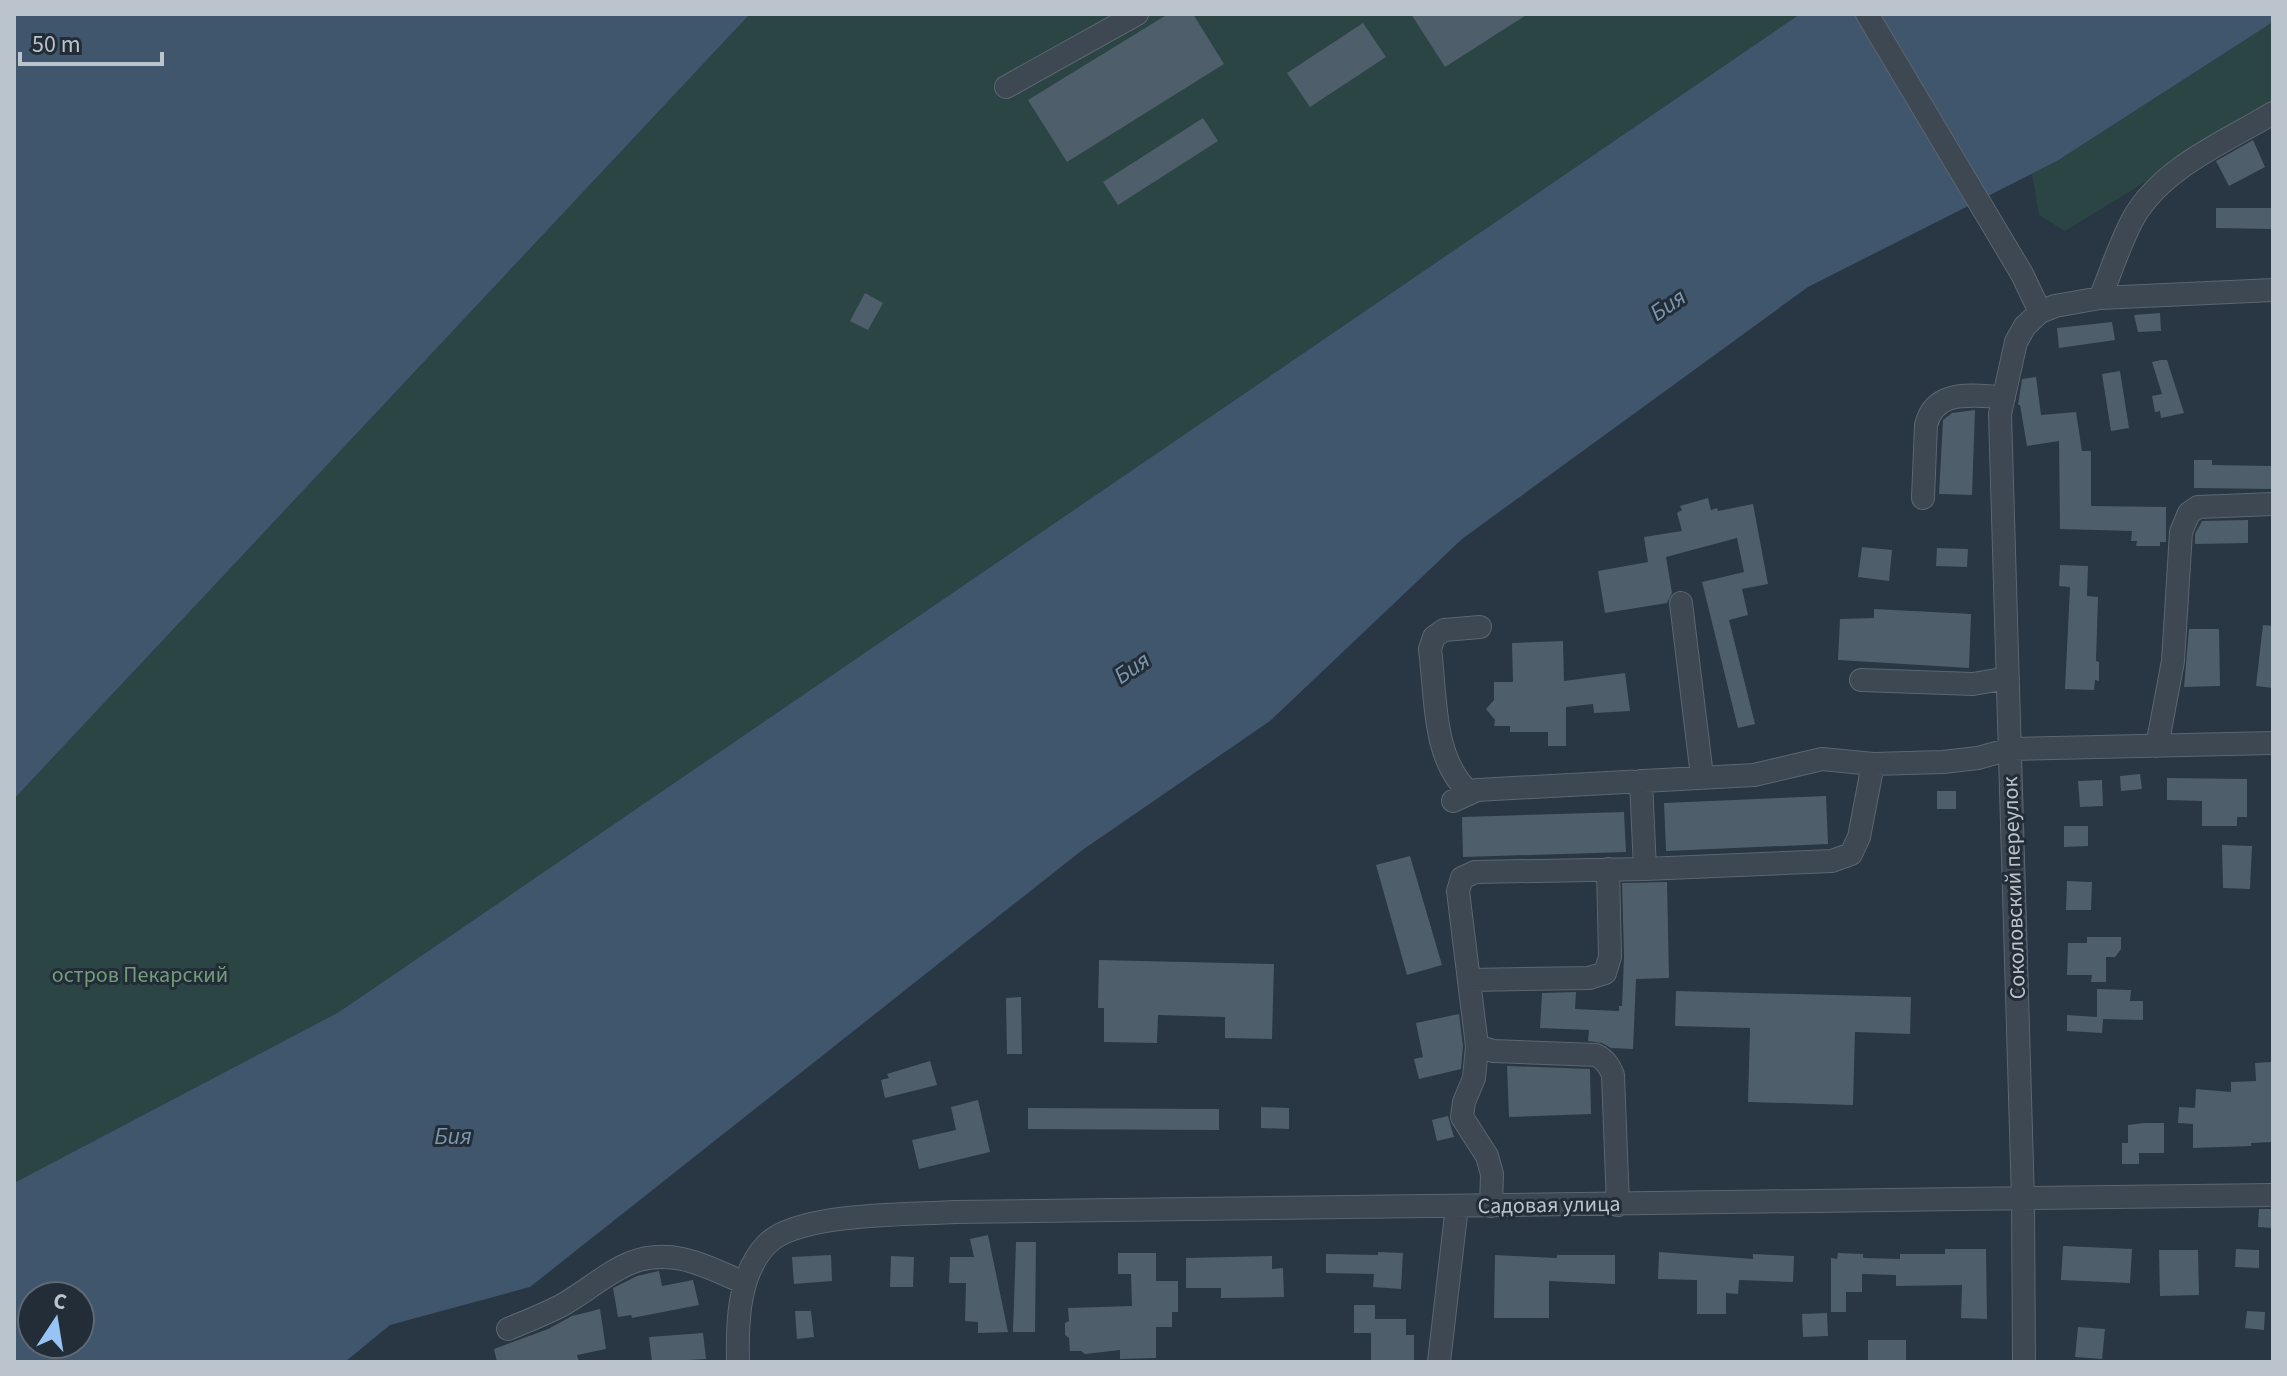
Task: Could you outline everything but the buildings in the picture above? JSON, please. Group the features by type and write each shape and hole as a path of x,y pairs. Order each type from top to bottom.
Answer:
{"street":[{"path":"1006,87 1137,14"},
{"path":"1867,14 2022,274 2040,312 2055,306 2100,298 2273,290"},
{"path":"2100,298 2134,217 2152,193 2172,174 2273,113"},
{"name":"Соколовский переулок","path":"2024,1362 2023,1200 2002,406 2016,342 2025,326 2040,312"},
{"path":"1923,498 1926,425 1935,405 1948,398 2002,406"},
{"path":"2157,746 2171,674 2179,545 2184,521 2198,507 2273,504"},
{"path":"1681,603 1702,776"},
{"path":"1480,627 1444,630 1434,637 1430,649 1441,745 1461,797 1702,776 1754,775 1822,759 1873,764 1961,760 2010,749 2273,743"},
{"path":"1861,680 1973,684 2008,678"},
{"path":"1491,1206 1492,1174 1487,1156 1462,1117 1466,1094 1474,1078 1477,1046 1458,891 1462,878 1475,872 1832,861 1851,854 1859,837 1873,764"},
{"path":"1641,781 1645,869"},
{"path":"1469,980 1589,978 1605,973 1610,957 1608,869"},
{"path":"1477,1046 1493,1051 1596,1055 1606,1061 1613,1075 1618,1205"},
{"name":"Садовая улица","path":"745,1283 768,1243 799,1227 826,1221 955,1212 2273,1195"},
{"path":"1439,1362 1457,1206"},
{"path":"508,1329 567,1303 612,1270 644,1258 679,1258 745,1283 741,1298 738,1362"}],"green space":[{"name":"остров Пекарский","path":"750,14 1800,14 339,1012 14,1183 14,799"},
{"path":"2273,22 2273,104 2065,231 2039,215 2032,174"}],"water":[{"path":"14,14 750,14 14,799"},
{"name":"Бия","path":"1800,14 2273,14 2273,22 2057,161 1808,287 1462,539 1270,721 1081,851 530,1287 390,1325 345,1362 14,1362 14,1183 339,1012"}]}
